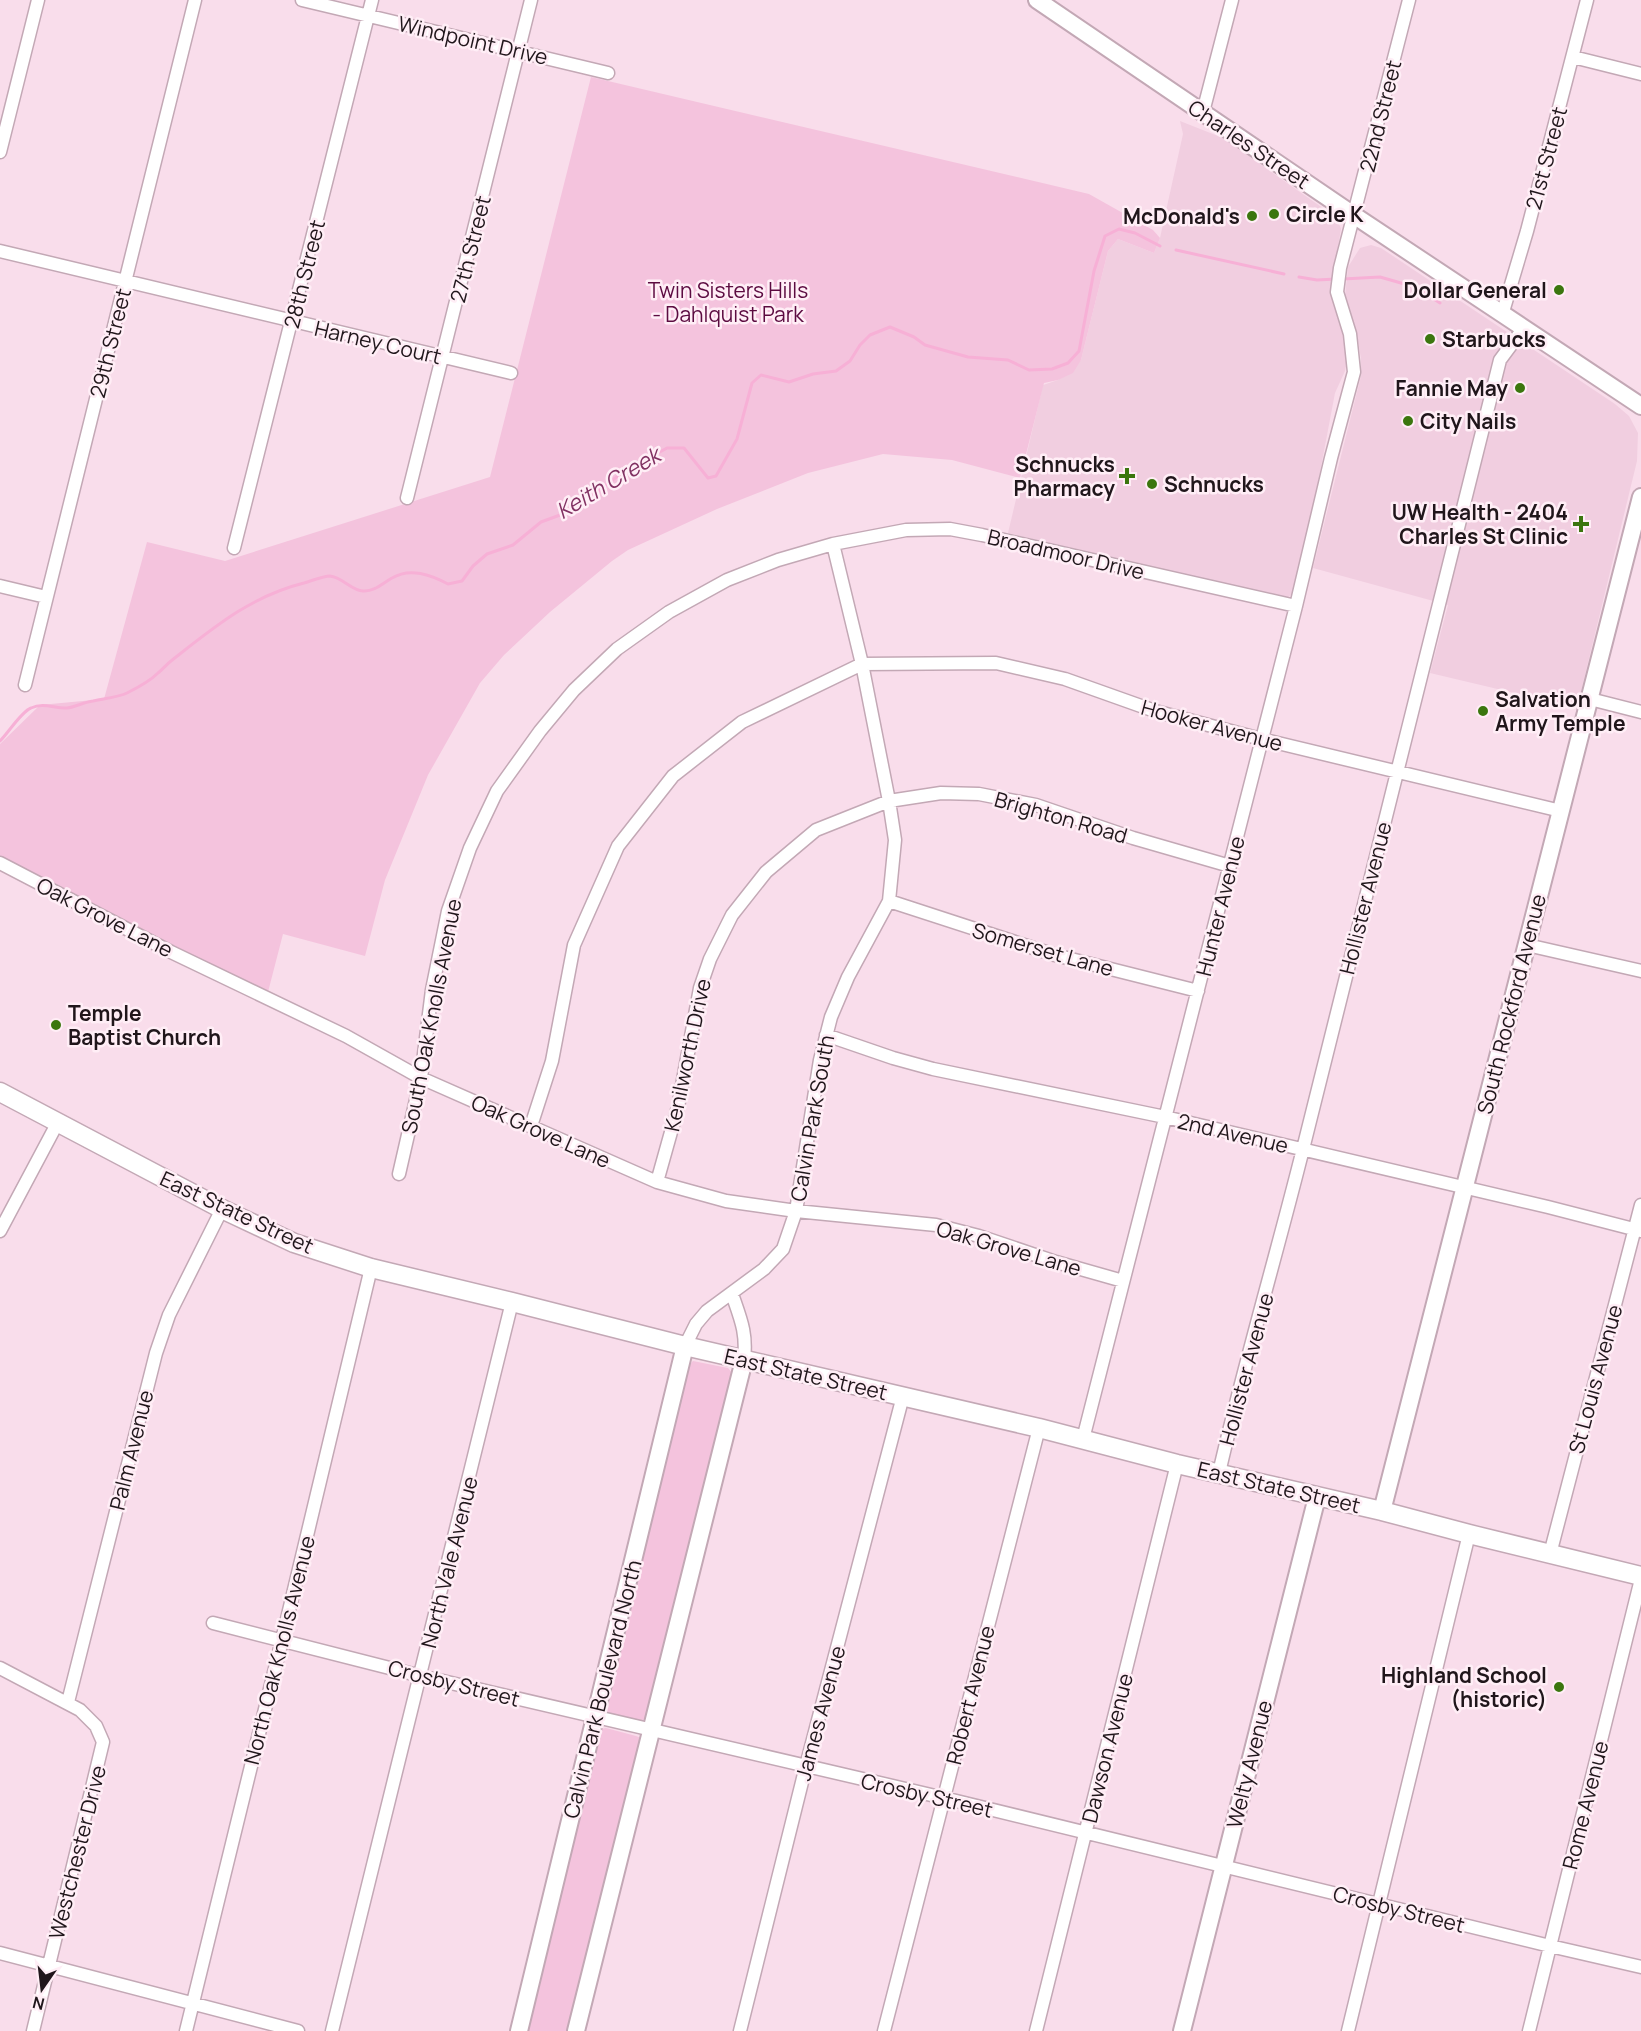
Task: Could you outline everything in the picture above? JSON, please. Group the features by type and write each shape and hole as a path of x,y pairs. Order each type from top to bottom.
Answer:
{"main road":[{"name":"East State Street","path":"0,1092 222,1209 294,1242 371,1268 685,1346 1382,1511 1641,1577"}],"street":[{"path":"0,152 38,0"},
{"name":"29th Street","path":"25,685 195,0"},
{"name":"Windpoint Drive","path":"302,0 608,73"},
{"name":"28th Street","path":"234,548 372,0"},
{"name":"27th Street","path":"407,498 531,0"},
{"path":"1203,112 1232,0"},
{"name":"22nd Street","path":"1354,372 1350,334 1337,292 1340,268 1409,0"},
{"name":"21st Street","path":"1502,315 1527,231 1587,0"},
{"name":"Charles Street","path":"1046,3 1355,216 1641,406"},
{"path":"1573,57 1641,74"},
{"name":"Harney Court","path":"0,251 512,373"},
{"name":"Hollister Avenue","path":"1219,1473 1303,1150 1500,360 1523,329"},
{"name":"Hunter Avenue","path":"1083,1439 1296,606 1330,458 1354,372"},
{"name":"South Rockford Avenue","path":"1382,1511 1641,497"},
{"name":"Broadmoor Drive","path":"833,544 906,530 950,529 982,534 1296,606"},
{"name":"Calvin Park South","path":"685,1346 696,1324 707,1311 764,1269 783,1249 796,1212 820,1060 831,1017 848,976 889,901 895,840 889,801 862,664 833,544"},
{"name":"South Oak Knolls Avenue","path":"399,1174 421,1078 432,990 448,911 470,848 497,792 540,731 574,690 617,649 669,612 727,580 778,560 833,544"},
{"path":"0,586 46,597"},
{"name":"Hooker Avenue","path":"862,664 996,663 1065,679 1155,711 1261,739 1561,811"},
{"path":"531,1126 552,1061 574,945 618,846 673,776 742,722 862,664"},
{"path":"1590,699 1641,712"},
{"name":"Brighton Road","path":"889,801 940,793 979,794 1036,805 1132,838 1230,866"},
{"name":"Kenilworth Drive","path":"657,1182 678,1107 700,988 710,959 732,915 766,872 816,830 889,801"},
{"name":"Oak Grove Lane","path":"0,863 171,951 346,1036 421,1078 657,1182 726,1201 796,1212 936,1225 1123,1281"},
{"name":"Somerset Lane","path":"889,901 1055,955 1198,991"},
{"path":"1527,945 1641,971"},
{"name":"2nd Avenue","path":"826,1035 933,1069 1165,1117 1548,1207 1638,1231"},
{"path":"0,1232 58,1122"},
{"name":"St Louis Avenue","path":"1550,1554 1638,1231 1641,1205"},
{"name":"Palm Avenue","path":"68,1702 159,1343 169,1315 222,1209"},
{"name":"North Oak Knolls Avenue","path":"186,2031 371,1268"},
{"path":"576,2031 744,1360 746,1342 744,1329 732,1294"},
{"name":"North Vale Avenue","path":"332,2031 512,1302"},
{"name":"Calvin Park Boulevard North","path":"519,2031 685,1346"},
{"name":"James Avenue","path":"740,2031 903,1396"},
{"name":"Robert Avenue","path":"884,2031 1038,1428"},
{"name":"Dawson Avenue","path":"1036,2031 1177,1464"},
{"name":"Welty Avenue","path":"1182,2031 1317,1497"},
{"path":"1348,2031 1469,1534"},
{"name":"Rome Avenue","path":"1529,2031 1641,1577"},
{"name":"Crosby Street","path":"213,1623 421,1676 944,1798 1641,1967"},
{"path":"0,1668 68,1702"},
{"name":"Westchester Drive","path":"33,2031 104,1742 96,1726 81,1710 68,1702"},
{"path":"0,1953 298,2031"}],"shaded area":[{"path":"1180,121 1223,138 1337,218 1341,229 1331,288 1347,362 1335,393 1317,488 1293,594 1284,599 1008,533 1043,385 1058,380 1081,360 1108,251 1118,239 1154,253 1160,238 1183,134"},
{"path":"1371,245 1381,248 1615,404 1629,416 1638,433 1637,461 1577,708 1430,673 1448,605 1313,568 1361,376 1357,335 1348,312 1345,296 1348,267 1360,248"}],"green space":[{"name":"Twin Sisters Hills - Dahlquist Park","path":"591,77 1089,194 1153,230 1160,238 1154,253 1118,239 1108,251 1081,360 1073,373 1044,383 1020,478 952,460 883,454 808,473 717,509 628,550 550,612 504,655 480,683 428,775 385,880 365,956 283,934 268,992 0,857 0,744 40,705 104,699 147,542 225,561 490,477"},
{"path":"693,1361 728,1368 733,1374 647,1719 637,1721 604,1711 688,1366"},
{"path":"606,1728 636,1736 641,1738 642,1742 571,2031 523,2031 600,1729"}],"waterway":[{"name":"Keith Creek","path":"0,741 27,710 36,706 70,707 120,696 135,689 233,614 285,589 330,576 363,591 375,589 392,578 406,573 428,575 448,584 462,581 473,566 487,554 513,545 541,522 571,511 622,473 667,448 684,448 708,478 716,476 737,439 752,383 761,375 789,382 813,374 836,371 850,361 860,345 870,335 890,327 914,337 925,345 968,357 1008,360 1029,370 1052,369 1068,363 1079,351 1094,271 1105,236 1119,229 1135,233 1160,246"},
{"name":"Keith Creek","path":"1176,250 1284,274"},
{"name":"Keith Creek","path":"1299,277 1317,280 1336,279"},
{"name":"Keith Creek","path":"1343,279 1380,277 1415,287 1440,303"}],"place":[{"name":"Circle K","path":"1274,214"},
{"name":"McDonald's","path":"1252,216"},
{"name":"Dollar General","path":"1559,290"},
{"name":"Starbucks","path":"1430,339"},
{"name":"Fannie May","path":"1520,388"},
{"name":"City Nails","path":"1408,421"},
{"name":"Schnucks Pharmacy","path":"1127,476"},
{"name":"Schnucks","path":"1152,484"},
{"name":"UW Health - 2404 Charles St Clinic","path":"1581,524"},
{"name":"Salvation Army Temple","path":"1483,711"},
{"name":"Temple Baptist Church","path":"56,1025"},
{"name":"Highland School (historic)","path":"1559,1687"}]}
